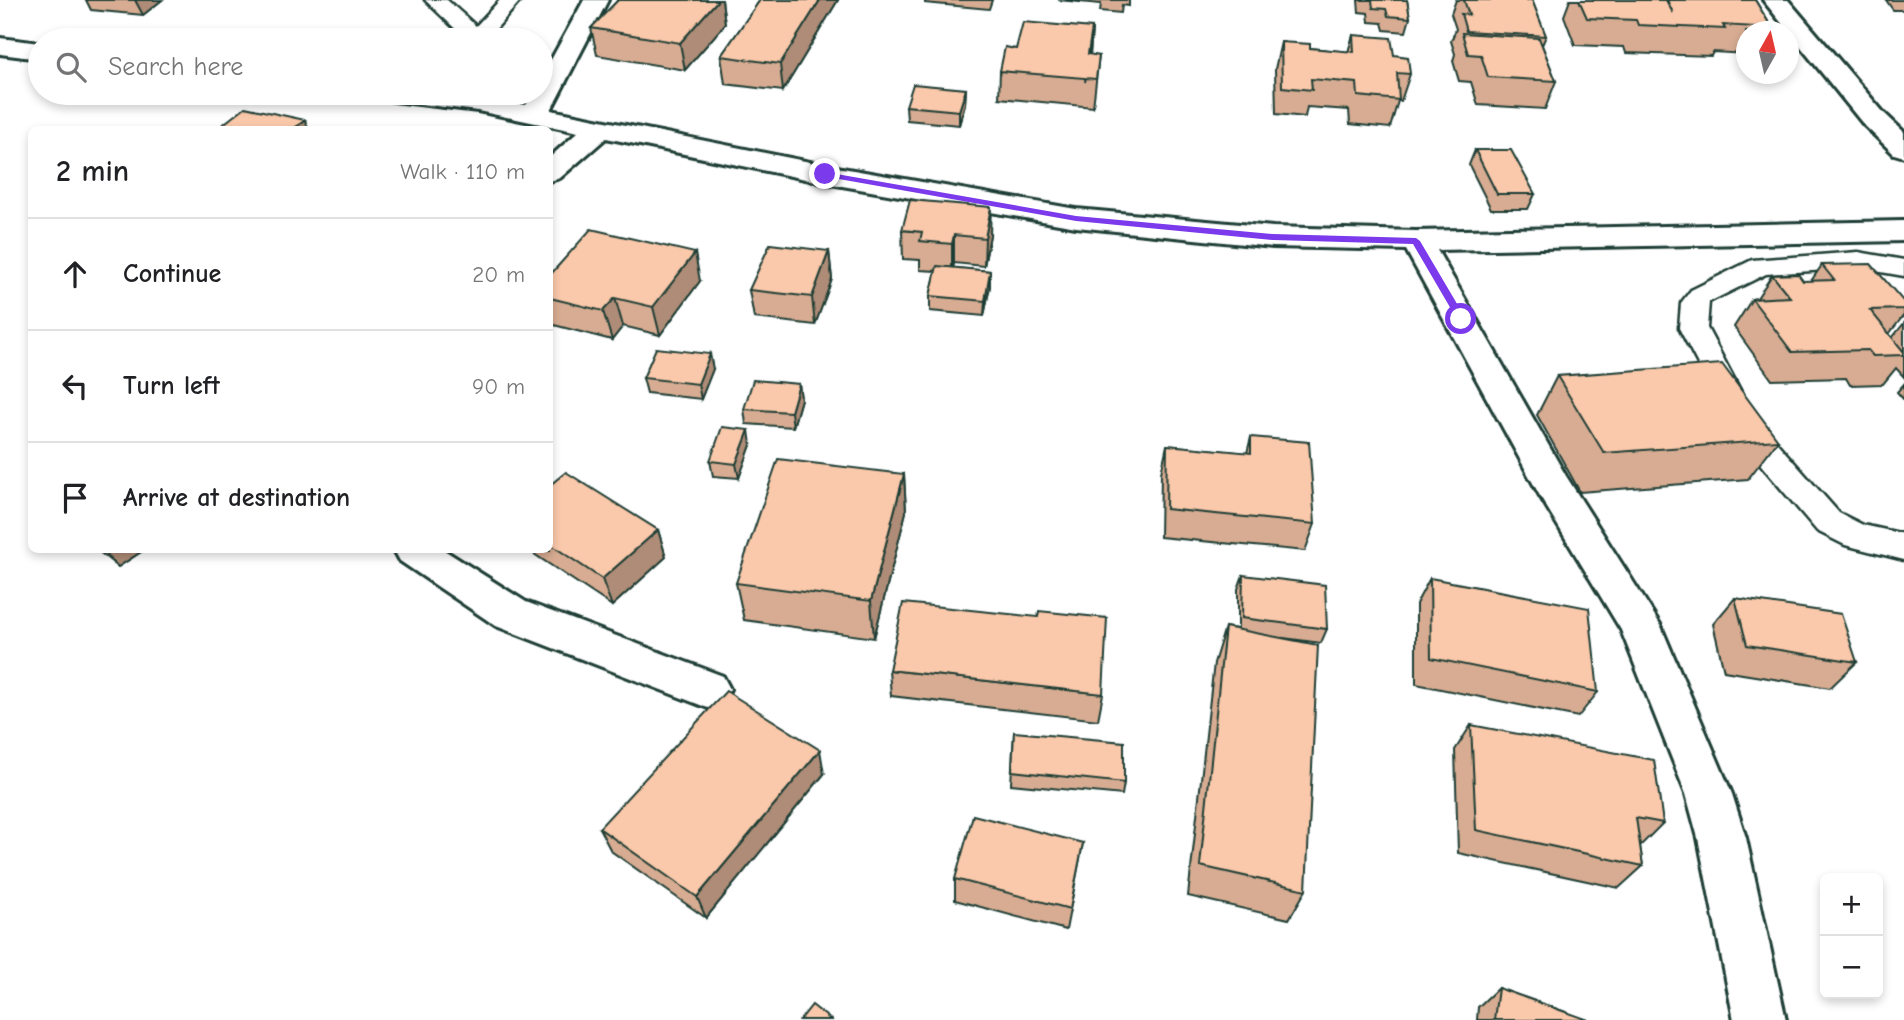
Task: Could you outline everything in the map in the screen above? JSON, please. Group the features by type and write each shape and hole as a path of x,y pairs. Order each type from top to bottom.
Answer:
{"street":[{"path":"553,80 596,0"},
{"path":"1775,0 1874,119 1904,148"},
{"path":"0,46 28,50"},
{"path":"505,105 535,114 825,174 1076,218 1273,237 1416,241 1904,231"},
{"path":"535,114 540,105"},
{"path":"553,169 601,127"},
{"path":"1416,241 1553,485 1639,624 1709,794 1722,838 1760,1020"},
{"path":"419,553 511,614 708,690"}],"lane":[{"path":"435,0 467,28"},
{"path":"487,28 512,0"},
{"path":"1904,268 1858,260 1761,266 1700,296 1694,303 1693,328 1744,425 1828,522 1856,536 1904,547"}],"building":[{"path":"618,0 718,0 680,43 591,28"},
{"path":"760,0 820,0 780,64 721,56"},
{"path":"1372,0 1407,0 1410,18 1388,16 1386,9 1373,8"},
{"path":"1464,0 1532,0 1546,36 1466,31 1461,14 1469,15"},
{"path":"1579,0 1666,0 1673,13 1667,0 1755,0 1768,21 1736,21 1736,26 1723,25 1725,29 1638,25 1636,20 1587,18"},
{"path":"1023,22 1092,28 1088,54 1099,56 1096,79 1000,71 1005,47 1016,49"},
{"path":"1462,33 1539,38 1556,81 1488,77 1481,55 1468,54"},
{"path":"1353,35 1391,38 1394,55 1408,57 1410,74 1397,73 1399,100 1358,96 1357,83 1311,79 1312,90 1282,87 1281,42 1354,52"},
{"path":"913,84 966,89 959,111 906,106"},
{"path":"245,107 305,120 297,126 221,126"},
{"path":"1475,150 1511,150 1535,194 1497,194"},
{"path":"910,200 991,207 985,238 954,235 952,244 920,241 922,232 902,230"},
{"path":"591,229 695,253 653,307 615,298 603,311 553,299 553,272"},
{"path":"770,244 829,251 812,297 749,290"},
{"path":"1871,264 1904,302 1904,309 1870,310 1904,355 1873,356 1868,350 1792,352 1752,299 1790,297 1772,275 1798,274 1803,281 1834,280 1822,265"},
{"path":"937,266 990,271 985,301 930,296"},
{"path":"656,348 710,354 698,384 643,378"},
{"path":"1722,364 1778,440 1604,453 1557,376"},
{"path":"753,380 799,384 791,412 744,409"},
{"path":"722,427 749,430 736,464 710,461"},
{"path":"1251,437 1309,442 1315,524 1166,509 1167,445 1251,453"},
{"path":"778,459 904,474 871,601 736,583"},
{"path":"566,472 658,530 602,579 553,546 553,483"},
{"path":"1243,575 1325,585 1327,629 1242,618"},
{"path":"1430,578 1589,608 1598,692 1431,658"},
{"path":"1735,598 1841,614 1857,662 1747,645"},
{"path":"903,603 1038,617 1039,611 1107,618 1103,694 889,670"},
{"path":"1225,627 1318,645 1306,890 1200,866"},
{"path":"726,691 820,750 697,897 599,828"},
{"path":"1471,725 1654,760 1663,823 1636,818 1643,866 1476,830"},
{"path":"1014,732 1124,742 1124,783 1012,771"},
{"path":"973,815 1083,843 1070,909 955,879"},
{"path":"1498,988 1588,1020 1494,1020"},
{"path":"812,1005 831,1020 800,1020"}],"route":[{"path":"825,174 1076,218 1273,237 1416,241 1461,319"}]}
